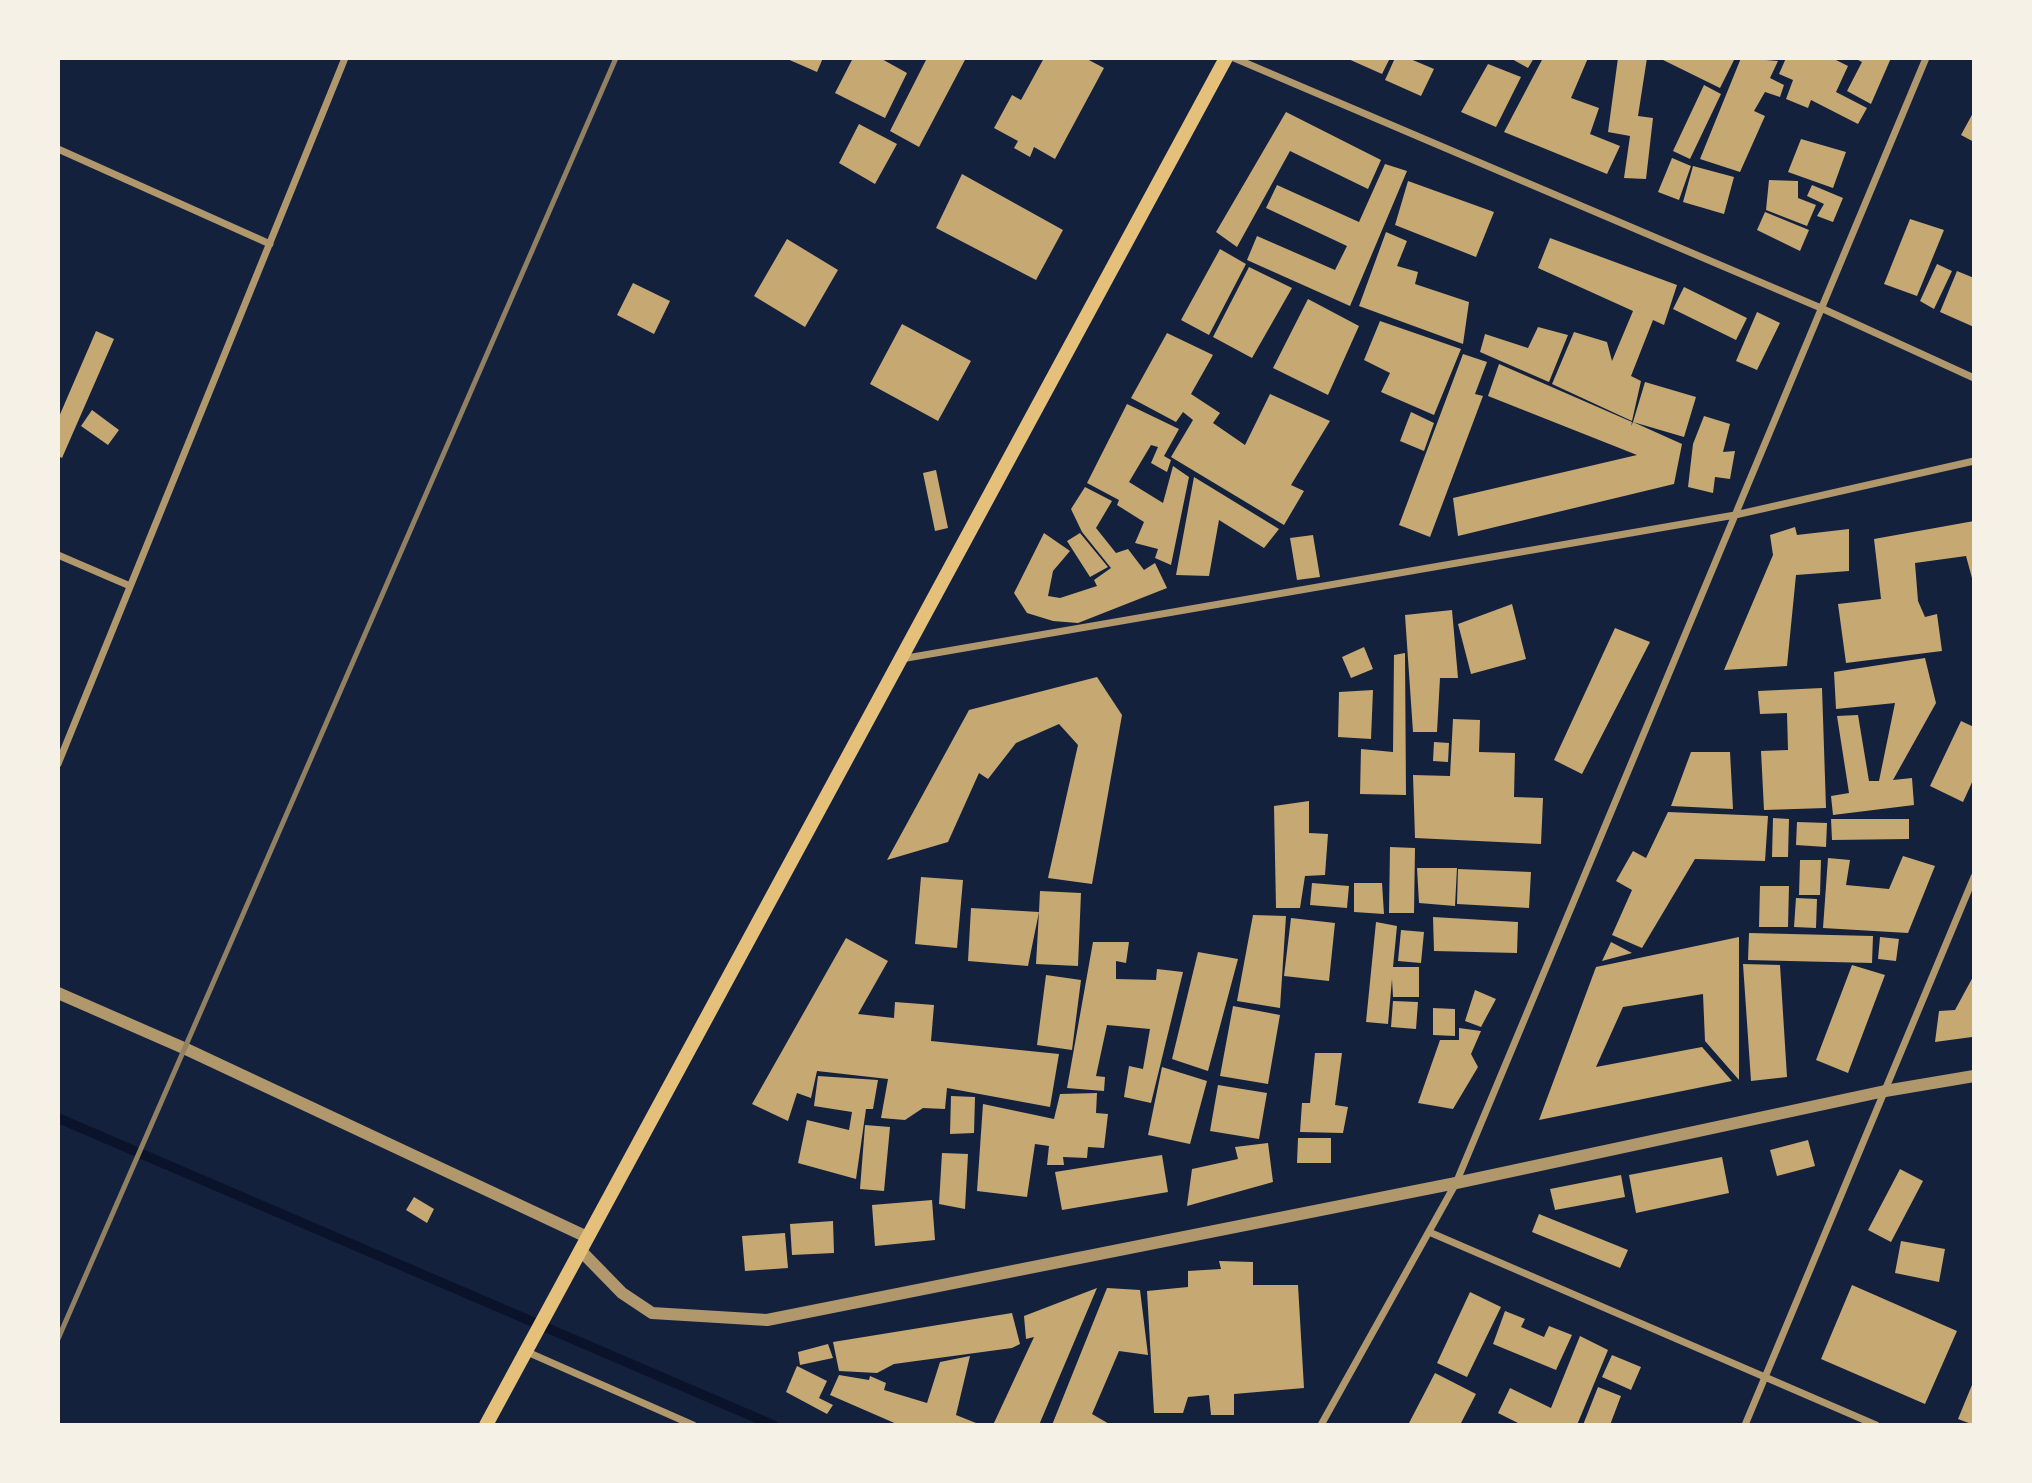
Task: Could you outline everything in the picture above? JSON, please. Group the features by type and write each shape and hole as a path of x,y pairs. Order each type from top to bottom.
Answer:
{"main road":[{"path":"485,1425 1226,58"}],"street":[{"path":"58,764 345,58"},
{"path":"1234,58 1821,308 1974,378"},
{"path":"1321,1425 1455,1183 1926,58"},
{"path":"58,149 270,244"},
{"path":"900,660 1735,515 1974,461"},
{"path":"58,555 130,586"},
{"path":"1745,1425 1974,877"},
{"path":"58,993 198,1054 584,1244 622,1293 652,1313 767,1320 1455,1183 1885,1091 1974,1076"},
{"path":"1429,1232 1876,1425"},
{"path":"526,1351 693,1425"}],"building":[{"path":"785,58 823,58 817,72"},
{"path":"853,58 880,58 907,73 885,118 835,93"},
{"path":"927,58 966,58 919,147 890,131"},
{"path":"1044,58 1085,58 1104,68 1055,159 1034,147 1030,157 1014,148 1018,141 994,128 1012,95 1021,100"},
{"path":"1346,58 1390,58 1382,74"},
{"path":"1395,58 1408,58 1434,69 1421,96 1385,80"},
{"path":"1510,58 1534,58 1528,68"},
{"path":"1543,58 1588,58 1571,98 1599,108 1590,134 1620,146 1607,174 1504,132"},
{"path":"1618,58 1647,58 1638,116 1653,118 1646,179 1624,178 1630,136 1608,132"},
{"path":"1659,58 1735,58 1720,88"},
{"path":"1741,58 1778,61 1770,78 1784,85 1780,97 1765,92 1754,111 1765,116 1740,172 1700,159"},
{"path":"1786,58 1832,58 1848,66 1836,92 1867,108 1858,124 1811,100 1808,108 1786,99 1793,80 1779,74"},
{"path":"1854,58 1891,58 1871,104 1847,91 1862,62"},
{"path":"1488,64 1521,77 1496,127 1461,112"},
{"path":"1704,85 1721,94 1690,159 1673,151"},
{"path":"1974,111 1974,142 1961,135"},
{"path":"1286,112 1381,160 1368,189 1290,151 1237,247 1216,232"},
{"path":"859,124 897,144 875,184 839,163"},
{"path":"1801,139 1846,152 1833,188 1788,172"},
{"path":"1672,158 1691,166 1679,200 1658,192"},
{"path":"1385,164 1407,171 1350,306 1247,260 1257,236 1335,270 1347,246 1266,208 1277,185 1359,222"},
{"path":"1693,166 1734,177 1724,214 1683,202"},
{"path":"962,174 1063,230 1036,280 936,228"},
{"path":"1769,180 1798,181 1798,198 1816,205 1807,226 1766,210"},
{"path":"1408,181 1494,212 1476,257 1395,225"},
{"path":"1812,185 1843,198 1833,222 1817,216 1824,204 1807,196"},
{"path":"1765,212 1809,230 1800,251 1757,230"},
{"path":"1910,219 1944,230 1917,296 1884,284"},
{"path":"1386,232 1407,241 1397,266 1418,272 1415,284 1469,302 1463,344 1359,306"},
{"path":"1550,238 1677,285 1664,325 1653,320 1631,376 1641,381 1632,421 1552,384 1574,332 1607,342 1612,361 1633,311 1538,268"},
{"path":"787,239 838,270 805,327 754,296"},
{"path":"1220,249 1246,264 1209,335 1181,320"},
{"path":"1937,264 1952,271 1934,309 1920,301"},
{"path":"1249,267 1292,288 1252,358 1213,337"},
{"path":"1957,271 1974,278 1974,327 1940,312"},
{"path":"633,283 670,301 654,334 617,315"},
{"path":"1684,287 1747,318 1736,340 1673,309"},
{"path":"1308,299 1359,326 1328,395 1273,368"},
{"path":"1757,312 1780,323 1757,370 1736,361"},
{"path":"1380,321 1461,349 1434,415 1381,392 1390,373 1364,360"},
{"path":"902,324 971,361 938,421 870,384"},
{"path":"1538,327 1568,335 1549,382 1480,352 1485,334 1528,348"},
{"path":"96,331 114,339 62,458 58,456 58,419"},
{"path":"1167,333 1213,355 1191,394 1220,413 1213,423 1245,445 1270,394 1330,421 1291,485 1304,491 1284,525 1171,457 1193,420 1183,412 1176,422 1131,398"},
{"path":"1463,354 1487,362 1475,394 1483,396 1430,537 1399,525"},
{"path":"1499,364 1632,422 1631,426 1633,422 1682,444 1674,484 1458,536 1453,498 1637,455 1488,396"},
{"path":"1645,382 1696,397 1684,437 1633,422"},
{"path":"1127,404 1179,429 1164,456 1171,460 1167,472 1151,463 1158,447 1151,445 1129,482 1163,503 1173,466 1189,477 1171,565 1155,558 1158,549 1135,543 1144,522 1117,505 1119,500 1087,483"},
{"path":"92,410 119,430 108,445 81,426"},
{"path":"1411,412 1434,423 1424,451 1400,441"},
{"path":"1704,416 1730,424 1723,452 1735,451 1730,479 1715,477 1713,493 1688,487 1693,444"},
{"path":"936,470 948,528 935,531 923,473"},
{"path":"1194,477 1279,529 1264,548 1219,520 1209,576 1176,575"},
{"path":"1085,487 1112,501 1096,528 1116,553 1128,549 1144,570 1155,563 1167,588 1078,623 1053,621 1027,613 1014,593 1044,533 1070,551 1053,571 1048,596 1060,598 1097,586 1094,580 1111,568 1082,532 1071,509"},
{"path":"1974,521 1974,578 1966,556 1915,563 1918,601 1925,617 1937,614 1942,651 1846,663 1838,604 1881,599 1874,539"},
{"path":"1795,527 1797,535 1849,529 1849,571 1796,575 1787,666 1724,670 1773,555 1770,535"},
{"path":"1080,533 1108,567 1090,577 1067,541"},
{"path":"1313,535 1320,577 1297,580 1290,538"},
{"path":"1512,604 1526,659 1471,674 1458,624"},
{"path":"1452,610 1458,678 1440,678 1437,732 1413,732 1405,615"},
{"path":"1615,628 1650,642 1582,774 1554,760"},
{"path":"1364,647 1373,669 1351,678 1342,657"},
{"path":"1405,653 1406,795 1360,794 1361,749 1393,752 1394,655"},
{"path":"1925,658 1936,703 1893,780 1912,778 1914,805 1833,815 1831,796 1849,793 1837,716 1858,715 1869,781 1879,781 1895,703 1836,709 1834,672"},
{"path":"1097,677 1122,715 1092,884 1048,878 1078,745 1059,724 1016,743 988,779 979,773 948,842 887,860 969,710"},
{"path":"1822,688 1826,808 1764,810 1761,751 1788,750 1787,713 1760,714 1758,691"},
{"path":"1373,690 1371,739 1338,737 1339,692"},
{"path":"1453,719 1480,720 1479,752 1515,753 1514,797 1543,798 1541,844 1415,838 1413,775 1450,776"},
{"path":"1961,721 1974,727 1974,778 1963,802 1930,786"},
{"path":"1434,742 1449,743 1448,762 1433,761"},
{"path":"1691,752 1730,752 1733,809 1671,806"},
{"path":"1309,801 1309,833 1328,834 1325,875 1305,876 1300,908 1276,908 1274,806"},
{"path":"1668,812 1768,816 1765,861 1695,859 1642,948 1612,935 1632,890 1616,881 1633,851 1646,858"},
{"path":"1773,818 1789,819 1788,857 1772,857"},
{"path":"1831,819 1909,819 1909,839 1832,840"},
{"path":"1797,822 1827,823 1826,847 1796,845"},
{"path":"1390,847 1415,848 1414,913 1389,913"},
{"path":"1903,856 1935,866 1908,933 1823,928 1828,858 1850,860 1846,885 1889,889"},
{"path":"1800,860 1821,860 1820,895 1799,895"},
{"path":"1417,868 1457,868 1455,906 1419,903"},
{"path":"1458,869 1531,872 1529,908 1457,904"},
{"path":"921,877 963,880 957,948 915,944"},
{"path":"1312,883 1349,886 1347,908 1310,905"},
{"path":"1354,883 1382,883 1384,914 1354,912"},
{"path":"1760,886 1789,886 1788,927 1759,927"},
{"path":"1040,891 1081,893 1078,966 1036,964"},
{"path":"1796,898 1817,899 1816,928 1794,927"},
{"path":"971,908 1039,912 1028,966 968,961"},
{"path":"1253,915 1286,916 1280,1008 1237,1001"},
{"path":"1433,917 1518,922 1517,953 1434,951"},
{"path":"1291,918 1335,923 1329,981 1284,976"},
{"path":"1376,922 1397,926 1393,967 1419,967 1419,997 1393,997 1392,979 1388,1024 1366,1022"},
{"path":"1401,930 1424,932 1421,963 1398,961"},
{"path":"1749,933 1873,936 1872,963 1748,960"},
{"path":"1739,937 1739,1080 1705,1041 1703,994 1623,1007 1596,1067 1702,1047 1732,1081 1539,1120 1596,967"},
{"path":"1880,937 1899,939 1896,961 1878,959"},
{"path":"846,938 888,961 858,1014 894,1018 895,1002 934,1005 931,1041 1059,1054 1050,1107 947,1088 945,1109 923,1108 905,1120 881,1118 888,1079 817,1071 811,1098 797,1093 788,1121 752,1104"},
{"path":"1093,942 1129,942 1126,963 1116,961 1116,979 1156,980 1157,969 1183,972 1151,1103 1124,1097 1129,1066 1143,1069 1150,1029 1107,1025 1096,1076 1105,1077 1104,1091 1067,1088"},
{"path":"1611,942 1632,953 1602,961"},
{"path":"1198,952 1238,959 1208,1071 1172,1059"},
{"path":"1743,964 1780,965 1787,1077 1751,1081"},
{"path":"1852,965 1885,975 1848,1073 1816,1060"},
{"path":"1046,975 1081,980 1072,1050 1037,1045"},
{"path":"1974,975 1972,1037 1935,1042 1939,1011 1955,1010"},
{"path":"1475,990 1496,999 1481,1027 1465,1021"},
{"path":"1393,1001 1418,1002 1416,1029 1391,1027"},
{"path":"1233,1006 1280,1015 1268,1084 1220,1076"},
{"path":"1433,1008 1455,1009 1455,1036 1433,1035"},
{"path":"1459,1028 1481,1031 1471,1054 1478,1067 1453,1109 1418,1103 1440,1040 1459,1040"},
{"path":"1315,1053 1342,1053 1335,1105 1348,1107 1343,1133 1300,1132 1302,1103 1310,1103"},
{"path":"1162,1067 1207,1081 1190,1144 1148,1135"},
{"path":"818,1076 878,1080 873,1109 866,1109 856,1179 798,1163 807,1120 849,1130 852,1112 814,1106"},
{"path":"1218,1085 1267,1093 1259,1139 1210,1131"},
{"path":"1097,1093 1096,1113 1108,1114 1104,1148 1088,1147 1087,1158 1063,1157 1064,1165 1047,1165 1049,1146 1035,1144 1027,1197 977,1191 983,1104 1054,1119 1060,1094"},
{"path":"951,1096 975,1097 974,1133 950,1134"},
{"path":"865,1125 890,1127 884,1191 860,1189"},
{"path":"1298,1138 1331,1138 1331,1163 1297,1163"},
{"path":"1808,1140 1815,1166 1777,1176 1770,1150"},
{"path":"1268,1143 1273,1182 1187,1206 1192,1169 1238,1159 1235,1147"},
{"path":"942,1153 968,1154 965,1209 939,1204"},
{"path":"1162,1155 1168,1192 1062,1210 1055,1172"},
{"path":"1722,1157 1729,1193 1636,1213 1629,1175"},
{"path":"1900,1169 1923,1181 1891,1242 1868,1230"},
{"path":"1621,1175 1625,1197 1555,1210 1550,1189"},
{"path":"414,1197 434,1209 427,1223 406,1210"},
{"path":"932,1200 935,1240 875,1246 872,1205"},
{"path":"1539,1214 1628,1250 1620,1268 1532,1232"},
{"path":"833,1221 834,1253 792,1255 790,1224"},
{"path":"785,1233 788,1268 745,1271 742,1236"},
{"path":"1901,1241 1945,1249 1939,1282 1895,1273"},
{"path":"1219,1261 1253,1262 1253,1285 1298,1285 1304,1388 1234,1394 1234,1415 1211,1415 1209,1395 1188,1397 1183,1413 1154,1413 1147,1291 1188,1287 1188,1271 1221,1269"},
{"path":"1852,1285 1957,1331 1925,1404 1821,1359"},
{"path":"1097,1288 1039,1425 993,1425 1034,1337 1026,1339 1024,1316"},
{"path":"1107,1288 1140,1290 1148,1355 1119,1351 1092,1414 1111,1425 1052,1425"},
{"path":"1470,1292 1501,1307 1467,1377 1437,1363"},
{"path":"1505,1311 1525,1319 1521,1327 1544,1337 1549,1326 1572,1335 1556,1370 1493,1344"},
{"path":"1012,1313 1020,1344 1012,1348 894,1364 877,1373 839,1371 833,1342"},
{"path":"1580,1336 1608,1350 1577,1425 1522,1425 1498,1413 1510,1388 1551,1408"},
{"path":"828,1344 833,1358 800,1365 798,1352"},
{"path":"1612,1355 1641,1367 1631,1390 1602,1377"},
{"path":"970,1356 956,1415 981,1425 899,1425 830,1395 839,1375 869,1380 870,1376 886,1383 884,1390 927,1403 940,1362"},
{"path":"797,1366 827,1381 819,1398 833,1405 827,1414 786,1392"},
{"path":"1435,1373 1476,1394 1460,1425 1408,1425"},
{"path":"1974,1380 1974,1425 1958,1419"},
{"path":"1598,1387 1621,1396 1610,1425 1583,1425"}],"waterway":[{"path":"58,1118 773,1425"}],"railway":[{"path":"58,1339 616,58"}]}
